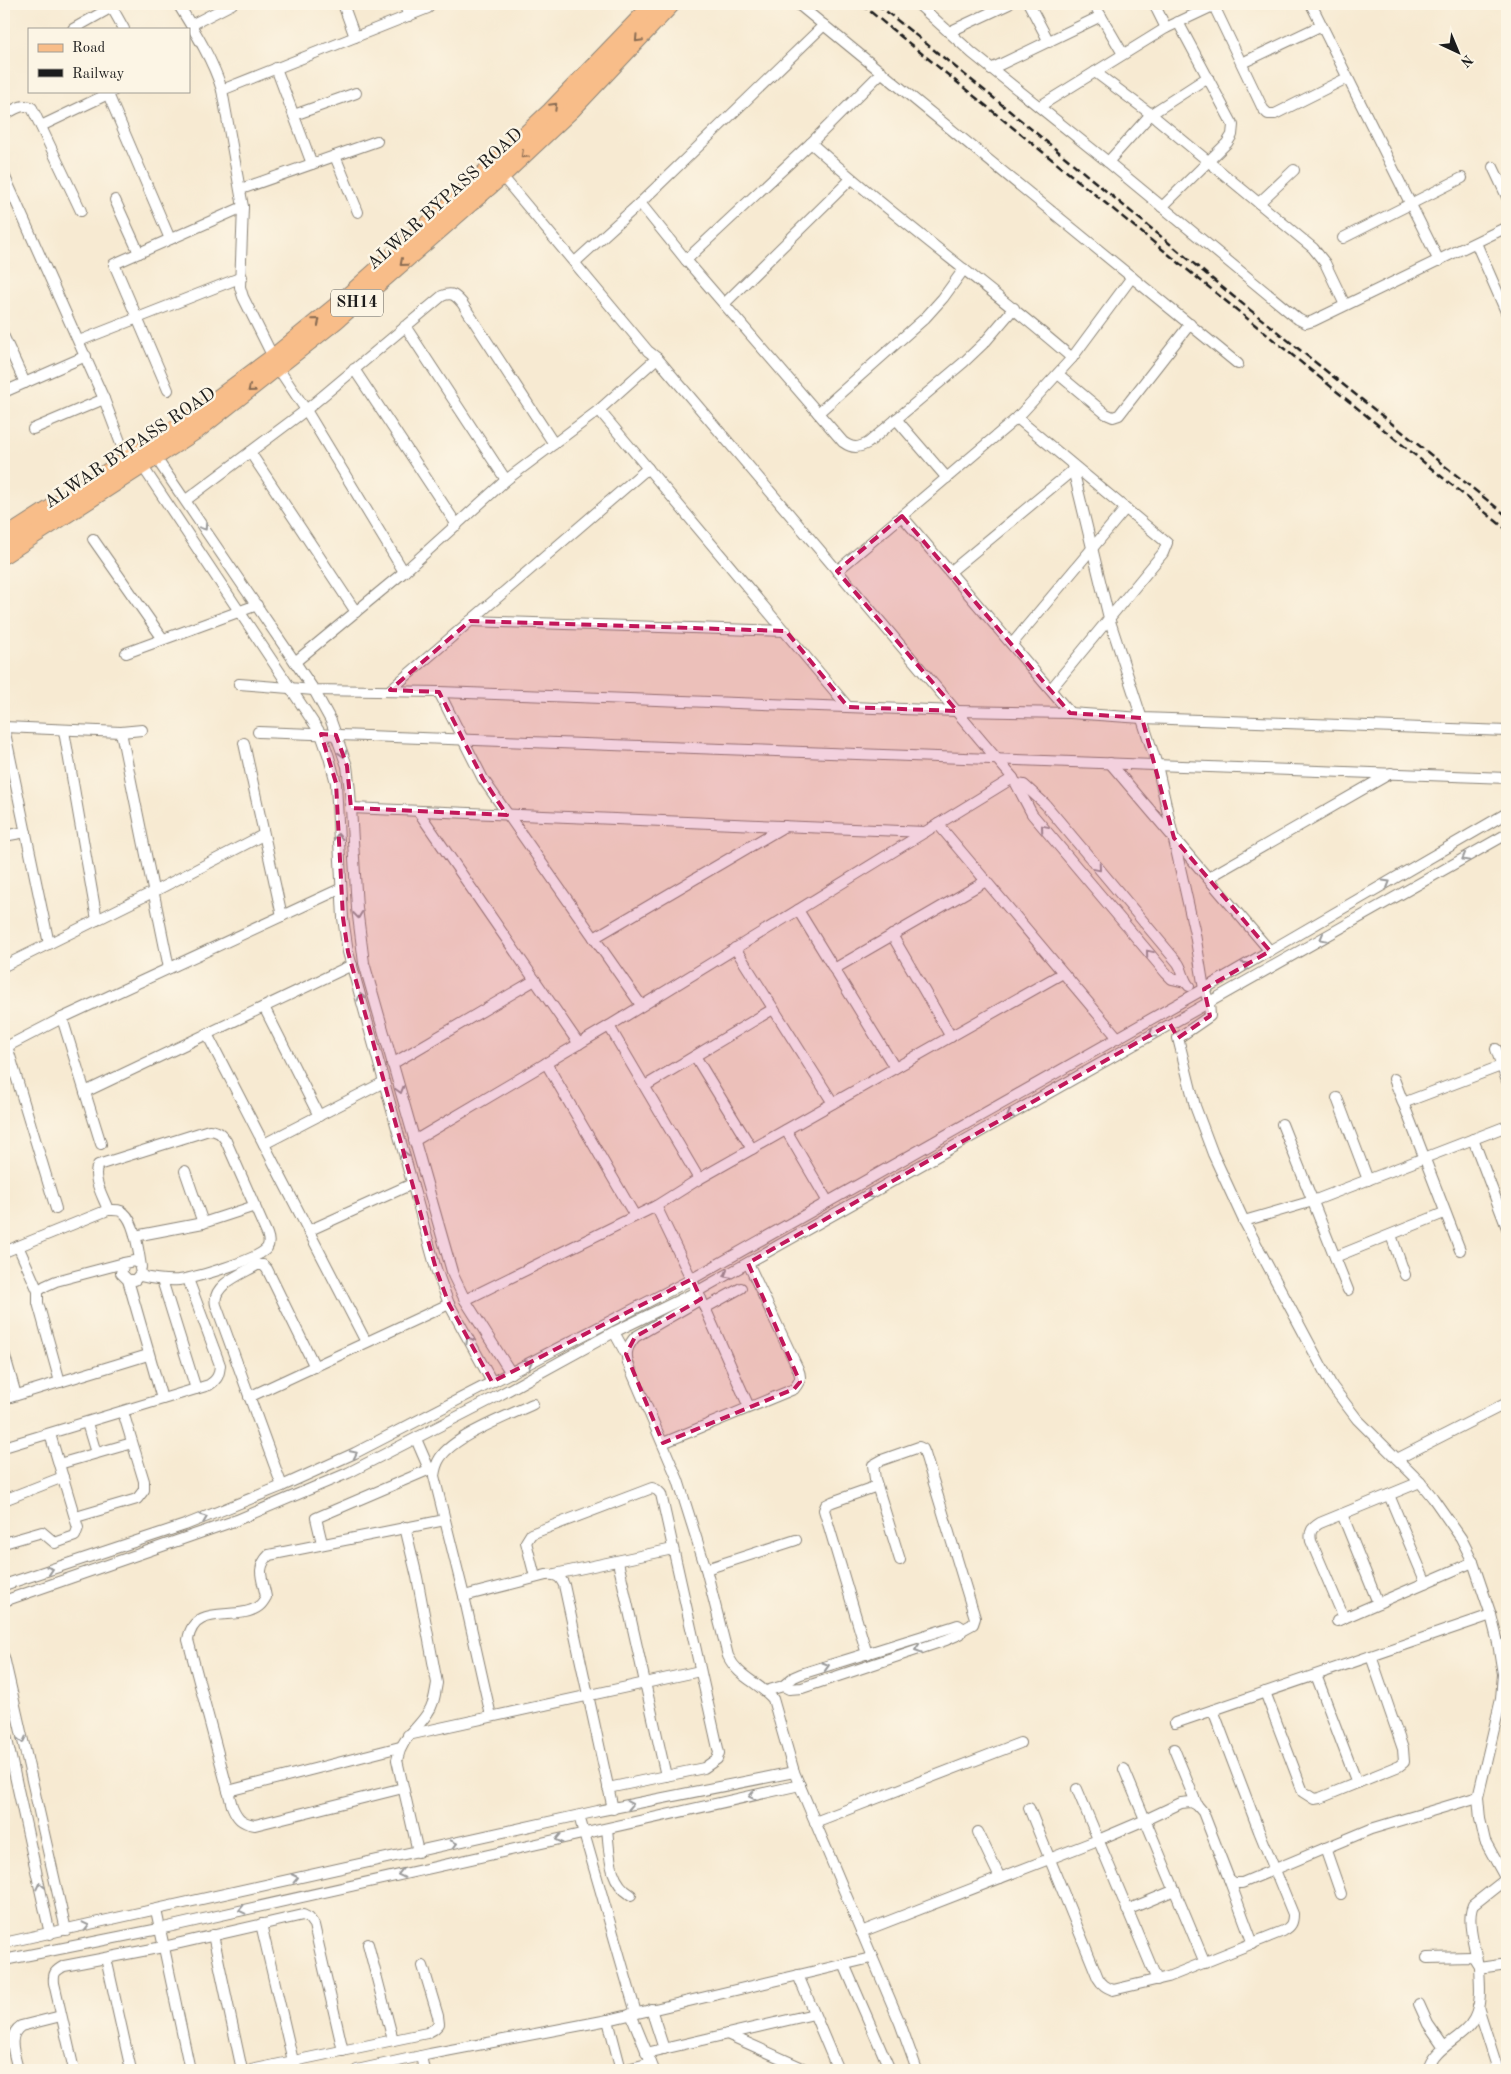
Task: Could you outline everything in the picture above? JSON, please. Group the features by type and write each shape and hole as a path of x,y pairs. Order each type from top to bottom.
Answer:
{"main road":[{"name":"ALWAR BYPASS ROAD","path":"4,556 198,430 275,363 342,300 493,165 550,111 653,4"},
{"name":"ALWAR BYPASS ROAD","path":"4,538 275,363 342,316 502,176 572,110 672,4"}],"street":[{"path":"178,4 219,79 222,90 243,207 242,277 240,287 243,297 275,363 306,410 404,572"},
{"path":"191,25 232,4"},
{"path":"343,4 355,37"},
{"path":"404,4 409,16"},
{"path":"798,4 1238,364"},
{"path":"918,4 991,69 1040,106 1298,319 1306,323 1440,261 1507,227"},
{"path":"950,32 1009,4"},
{"path":"1028,4 1049,42"},
{"path":"1094,4 1123,54"},
{"path":"1154,4 1166,28"},
{"path":"1040,106 1166,28 1215,4 1263,109 1268,114 1275,114 1346,78"},
{"path":"1311,4 1346,78 1440,261"},
{"path":"75,28 111,5 123,28"},
{"path":"222,90 428,8"},
{"path":"991,69 1101,16"},
{"path":"1162,207 1227,143 1232,135 1233,125 1178,22"},
{"path":"575,262 640,203 824,25"},
{"path":"1242,64 1320,26"},
{"path":"276,68 312,164"},
{"path":"686,260 812,143 882,72"},
{"path":"1095,72 1151,114 1307,242 1319,254 1345,305"},
{"path":"1108,162 1151,114 1208,77"},
{"path":"41,126 110,93 170,239"},
{"path":"294,115 356,93"},
{"path":"4,115 28,105 32,108 81,211"},
{"path":"240,189 377,141"},
{"path":"812,143 852,179 1014,308 1072,358"},
{"path":"335,156 358,212"},
{"path":"1493,167 1507,197"},
{"path":"1259,203 1294,170"},
{"path":"4,175 86,356 127,460"},
{"path":"502,176 648,350 657,358 957,711 1015,781 1022,798 1032,814 1166,973 1172,979 1185,982 1200,992 1209,1002 1210,1016 1178,1038"},
{"path":"1343,238 1462,178"},
{"path":"724,304 852,179"},
{"path":"115,200 140,252"},
{"path":"640,203 686,260 818,413 851,448 858,448 868,443 896,419 985,342 1014,308"},
{"path":"168,390 114,264 243,207"},
{"path":"1476,243 1507,314"},
{"path":"818,413 925,318 943,298 964,269"},
{"path":"79,341 242,277"},
{"path":"837,571 1017,418 1072,358 1132,277"},
{"path":"186,500 306,410 405,326 442,296 449,293 455,295 462,303 554,444"},
{"path":"1058,374 1106,414 1113,417 1119,415 1190,324"},
{"path":"405,326 506,480"},
{"path":"4,337 25,383"},
{"path":"4,392 86,356"},
{"path":"295,662 404,572 506,480 599,410 657,358"},
{"path":"354,369 457,525"},
{"path":"33,428 104,399"},
{"path":"599,410 786,630 848,707"},
{"path":"1017,418 1072,468 1126,508 1167,543 1163,553 1051,689"},
{"path":"896,419 947,478"},
{"path":"250,452 356,612"},
{"path":"156,458 314,690 331,721 347,766 357,908 363,956 392,1064 448,1261 465,1300 511,1373"},
{"path":"142,467 291,687 321,734 330,757 336,783 342,918 352,965 436,1269 449,1304 492,1382"},
{"path":"390,690 648,468"},
{"path":"1072,468 1109,618 1157,765 1174,838 1200,992"},
{"path":"950,572 1072,468"},
{"path":"1012,644 1126,508"},
{"path":"902,516 1070,713"},
{"path":"93,539 163,639"},
{"path":"126,653 257,605"},
{"path":"470,622 786,630"},
{"path":"239,684 314,690 390,690 957,711 1070,713 1142,718 1507,731"},
{"path":"439,692 483,779 641,1005"},
{"path":"49,944 4,728 121,732 142,730"},
{"path":"64,731 97,920"},
{"path":"121,732 169,968"},
{"path":"258,732 1507,778"},
{"path":"244,743 282,916"},
{"path":"1110,763 1270,951"},
{"path":"1208,878 1391,774"},
{"path":"414,1142 609,1026 938,824 1015,781"},
{"path":"1015,781 1024,785 1045,804 1178,963 1185,976 1185,982"},
{"path":"351,808 925,832"},
{"path":"418,811 579,1044"},
{"path":"4,1585 176,1528 282,1486 355,1453 511,1373 692,1279 1200,992 1507,813"},
{"path":"938,824 1118,1038"},
{"path":"594,938 785,826"},
{"path":"4,836 26,832"},
{"path":"626,1354 628,1346 635,1337 701,1299 748,1263 1507,834"},
{"path":"4,966 263,835"},
{"path":"834,969 986,881"},
{"path":"56,1209 5,1047 62,1018 340,889"},
{"path":"798,910 895,1068"},
{"path":"892,935 950,1037"},
{"path":"735,948 832,1104"},
{"path":"85,1092 352,965"},
{"path":"465,1300 656,1206 699,1179 1064,973"},
{"path":"392,1064 535,980"},
{"path":"264,1007 318,1116"},
{"path":"644,1086 773,1009"},
{"path":"62,1018 101,1144"},
{"path":"1170,1024 1178,1038 1192,1097 1203,1131 1244,1221 1332,1386 1357,1419 1420,1482 1448,1517 1473,1562 1491,1615 1498,1643 1503,1674 1501,1699 1478,1797 1485,1841 1507,1880 1474,1905 1472,1909 1471,1921 1478,1965 1478,2007 1475,2018 1468,2028 1431,2060 1428,2070"},
{"path":"609,1026 699,1179"},
{"path":"208,1034 366,1342"},
{"path":"1496,1049 1507,1081"},
{"path":"695,1056 752,1149"},
{"path":"546,1063 635,1216"},
{"path":"1403,1103 1501,1066"},
{"path":"1394,1079 1444,1213 1460,1250"},
{"path":"264,1144 384,1082"},
{"path":"1337,1098 1368,1180"},
{"path":"1282,1124 1348,1290"},
{"path":"1244,1221 1313,1201 1507,1126"},
{"path":"38,1291 56,1281 134,1260 140,1272 162,1280 188,1279 249,1259 267,1248 270,1241 226,1141 216,1131 209,1130 98,1165 95,1170 96,1178 108,1210"},
{"path":"786,1130 828,1202"},
{"path":"1474,1139 1507,1228"},
{"path":"185,1171 203,1223"},
{"path":"308,1231 412,1184"},
{"path":"135,1236 203,1223 255,1206"},
{"path":"656,1206 692,1279 749,1407"},
{"path":"4,1252 108,1210 117,1210 124,1213 129,1220 135,1236 140,1272 135,1280 128,1280"},
{"path":"1335,1257 1444,1213"},
{"path":"1391,1235 1406,1275"},
{"path":"18,1246 38,1291 38,1302 60,1382"},
{"path":"124,1263 121,1273 128,1280 162,1399"},
{"path":"663,1443 794,1389 800,1382 800,1376 748,1263"},
{"path":"282,1486 214,1298 216,1292 257,1266 263,1265 270,1274 315,1367"},
{"path":"4,1447 209,1385 216,1380 220,1374 220,1365 188,1279"},
{"path":"162,1280 196,1389"},
{"path":"4,1601 237,1520 348,1473 416,1439 614,1332 701,1299 742,1288"},
{"path":"249,1397 449,1304"},
{"path":"614,1332 626,1354 678,1480 706,1569 728,1656 733,1667 766,1691 773,1699 794,1772 900,2024 917,2070"},
{"path":"4,1353 16,1395"},
{"path":"4,1399 148,1355"},
{"path":"1397,1459 1507,1403"},
{"path":"322,1543 316,1518 432,1468 440,1457 457,1441 533,1404"},
{"path":"76,1518 137,1499 144,1490 144,1481 123,1412"},
{"path":"87,1423 96,1453"},
{"path":"4,1543 42,1532 55,1543 75,1536 78,1528 76,1518 50,1434"},
{"path":"416,1439 432,1468 464,1596 491,1716"},
{"path":"59,1464 132,1443"},
{"path":"783,1686 790,1689 802,1688 946,1640 960,1634 962,1630 972,1624 975,1618 923,1449 919,1447 877,1462 873,1466 877,1486 900,1560"},
{"path":"4,1500 63,1477"},
{"path":"1420,1482 1312,1528 1310,1533 1311,1541 1341,1619 1473,1562"},
{"path":"867,1654 824,1510 826,1505 832,1502 877,1486"},
{"path":"535,1577 526,1542 531,1534 652,1488 661,1494 719,1753 717,1759 704,1768 608,1788"},
{"path":"1389,1495 1426,1583"},
{"path":"1342,1514 1378,1603"},
{"path":"403,1788 255,1825 245,1824 237,1817 228,1791 188,1640 189,1631 196,1622 207,1616 251,1610 260,1606 266,1597 260,1570 261,1563 269,1555 445,1520"},
{"path":"405,1527 417,1577 437,1683 434,1700 428,1713 400,1747 397,1760 418,1852"},
{"path":"706,1569 796,1540"},
{"path":"464,1596 535,1577 618,1562 673,1549"},
{"path":"618,1562 666,1776"},
{"path":"556,1574 564,1584 613,1809"},
{"path":"1175,1723 1491,1615"},
{"path":"766,1691 783,1686 801,1674 952,1627 958,1626 962,1630"},
{"path":"1265,1692 1303,1792 1314,1799 1399,1766 1404,1762 1405,1756 1371,1656"},
{"path":"4,1657 66,1930"},
{"path":"408,1735 700,1671"},
{"path":"1316,1675 1357,1783"},
{"path":"1029,1808 1102,1984 1113,1990 1157,1980 1206,1963 1289,1928 1293,1921 1293,1914 1213,1710"},
{"path":"4,1726 50,1934"},
{"path":"815,1822 1020,1743"},
{"path":"228,1791 400,1747"},
{"path":"1174,1749 1197,1805 1203,1812 1253,1944"},
{"path":"1124,1769 1206,1963"},
{"path":"4,1943 579,1816 794,1772"},
{"path":"4,1960 159,1929 800,1785"},
{"path":"1077,1789 1157,1980"},
{"path":"1229,1879 1234,1883 1242,1883 1388,1823 1478,1797"},
{"path":"861,1932 1098,1840 1181,1803 1191,1802 1197,1805"},
{"path":"579,1816 634,2014 652,2067 622,2070 608,2020"},
{"path":"607,1829 616,1882 622,1890 631,1895"},
{"path":"978,1832 1000,1878"},
{"path":"1325,1848 1341,1894"},
{"path":"1128,1910 1175,1890"},
{"path":"156,1910 190,2070"},
{"path":"74,2070 54,1983 53,1975 57,1970 64,1966 163,1947 302,1915 309,1918 314,1925 343,2051"},
{"path":"261,1924 293,2061"},
{"path":"214,1936 242,2070"},
{"path":"368,1944 393,2040"},
{"path":"1427,1958 1473,1957 1478,1965"},
{"path":"106,1958 131,2070"},
{"path":"357,2070 608,2020 871,1958"},
{"path":"844,1964 890,2070"},
{"path":"1478,1965 1507,1964"},
{"path":"251,2070 427,2033 434,2029 439,2024 438,2016 423,1966"},
{"path":"798,1975 838,2070"},
{"path":"1419,2004 1428,2024 1444,2047"},
{"path":"1478,2007 1498,2070"},
{"path":"652,2009 664,2048"},
{"path":"646,2053 814,2014"},
{"path":"18,2070 12,2043 12,2035 16,2029 61,2016"},
{"path":"727,2034 807,2070"},
{"path":"421,2056 424,2070"}],"highlighted area":[{"path":"902,516 1070,713 1142,718 1174,838 1270,951 1204,989 1210,1016 1178,1038 1170,1024 748,1263 800,1382 794,1389 663,1443 626,1354 635,1337 701,1299 692,1279 492,1382 449,1304 436,1269 348,952 343,918 336,783 321,734 336,735 347,766 351,808 507,815 483,779 439,692 390,690 470,621 786,631 848,707 957,711 837,571"}],"railway":[{"path":"861,4 1507,530"},
{"path":"877,4 1234,297 1507,516"}]}
